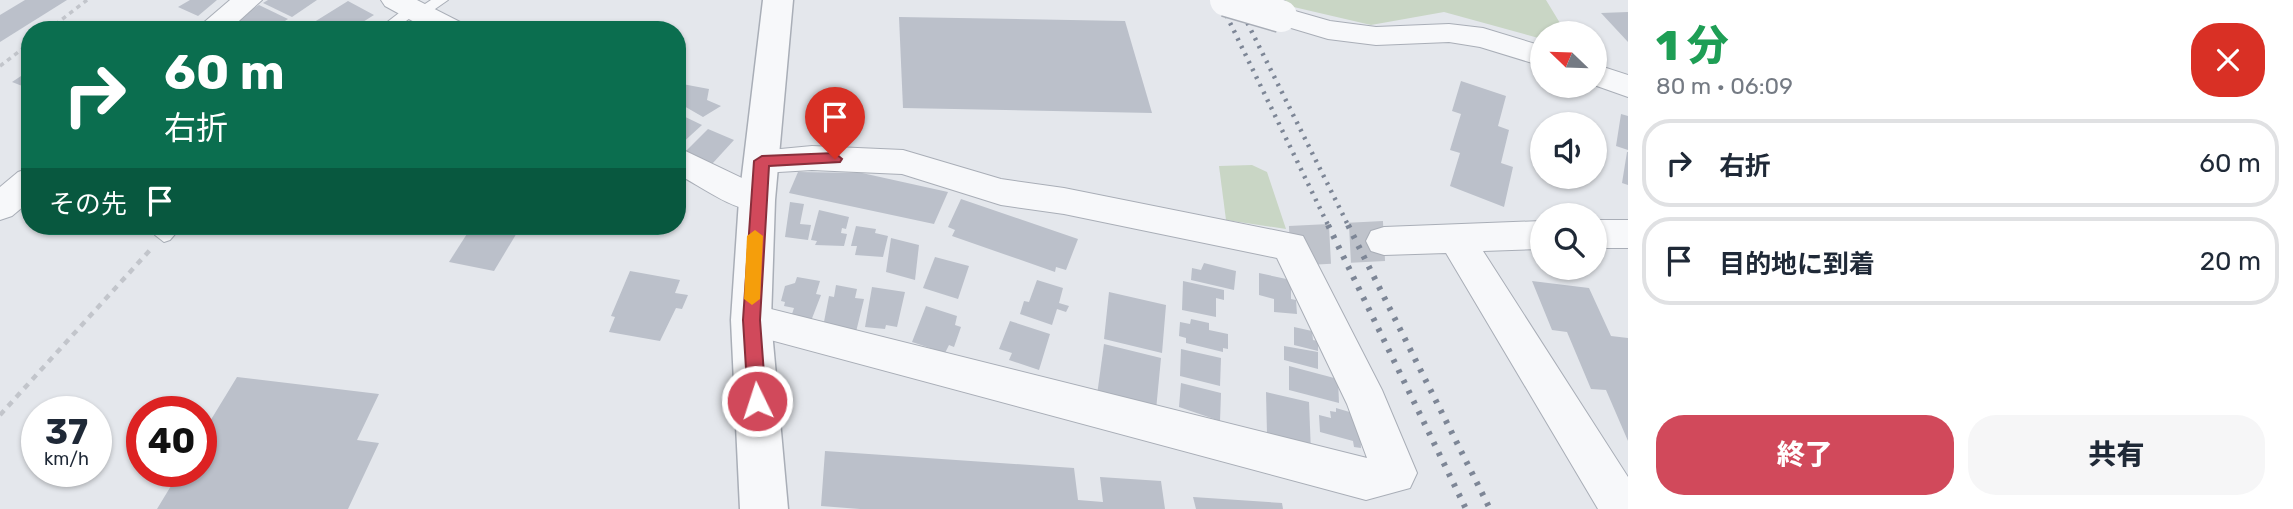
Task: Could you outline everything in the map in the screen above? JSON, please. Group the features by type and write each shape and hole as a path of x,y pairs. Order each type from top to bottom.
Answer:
{"street":[{"path":"221,21 248,0"},
{"path":"764,509 751,320 759,180 778,0"},
{"path":"1226,0 1328,30 1376,36 1449,33 1483,38 1530,53"},
{"path":"417,5 439,21"},
{"path":"1607,79 1628,86"},
{"path":"686,164 716,182 759,180 812,158 903,162 1001,192 1064,201 1290,246 1367,403 1395,473 1366,479 751,320"},
{"path":"0,207 21,189"},
{"path":"1607,234 1628,234"},
{"path":"1384,241 1530,235"},
{"path":"1455,237 1623,509"}],"lane":[{"path":"396,21 417,5"}],"path":[{"path":"60,21 88,0"},
{"path":"0,66 21,50"},
{"path":"0,415 86,317 165,235"}],"green space":[{"path":"1263,0 1546,0 1559,21 1530,21 1530,36 1444,12 1371,25"},
{"path":"1252,165 1267,172 1286,229 1226,220 1219,166"}],"building":[{"path":"25,0 67,0 34,21 21,21 21,29 0,42 0,15"},
{"path":"190,0 217,0 198,16 178,7"},
{"path":"268,0 317,0 292,17 263,3"},
{"path":"348,1 374,15 364,21 316,21"},
{"path":"259,5 288,19 285,21 232,21"},
{"path":"1628,12 1628,42 1601,13"},
{"path":"899,17 1125,21 1152,113 903,108"},
{"path":"21,76 21,86 12,82"},
{"path":"1461,81 1506,96 1498,126 1509,130 1501,163 1513,167 1504,207 1450,186 1460,153 1450,150 1461,114 1452,111"},
{"path":"686,85 709,89 707,100 721,106 703,117 686,107"},
{"path":"1621,114 1628,116 1628,150 1616,146"},
{"path":"686,117 702,125 686,140"},
{"path":"708,129 734,140 712,164 686,151"},
{"path":"1628,152 1628,185 1622,183"},
{"path":"798,172 862,173 948,192 934,224 789,193"},
{"path":"961,199 1078,239 1066,270 1056,267 1055,272 952,236 955,230 948,227"},
{"path":"790,202 804,204 800,224 811,225 808,240 785,237"},
{"path":"819,210 849,217 846,229 842,228 841,233 847,234 844,246 815,245 817,241 811,240"},
{"path":"856,226 876,229 875,233 888,236 883,257 855,255 857,246 851,246"},
{"path":"466,235 516,235 494,271 449,262"},
{"path":"891,238 919,245 915,280 886,272"},
{"path":"935,257 969,266 958,299 923,288"},
{"path":"1204,263 1236,271 1234,290 1191,280 1192,268 1201,270"},
{"path":"630,271 680,280 675,293 688,295 682,309 676,308 660,341 609,332 615,317 611,316"},
{"path":"1259,273 1291,280 1291,299 1296,300 1297,314 1274,312 1274,299 1259,295"},
{"path":"797,277 820,281 816,294 821,295 811,321 796,319 797,315 792,314 794,308 784,306 785,302 781,301 785,286 795,283"},
{"path":"1037,280 1063,288 1059,303 1069,306 1066,312 1057,309 1052,325 1020,314 1024,301 1029,302"},
{"path":"1183,281 1224,290 1224,300 1216,298 1216,317 1182,310"},
{"path":"1532,281 1589,288 1611,336 1628,338 1628,441 1606,390 1591,389 1567,332 1552,330"},
{"path":"836,285 857,289 855,298 864,299 856,332 823,327 829,296 834,297"},
{"path":"872,287 905,292 897,327 865,327"},
{"path":"1109,292 1166,305 1162,353 1104,339"},
{"path":"926,306 957,316 955,325 961,327 954,347 949,345 945,353 912,342"},
{"path":"1191,319 1209,323 1209,330 1228,334 1228,349 1223,348 1223,352 1186,343 1186,338 1179,336 1180,322 1190,324"},
{"path":"1010,321 1050,334 1039,370 1009,360 1012,353 999,349"},
{"path":"1294,327 1312,331 1313,340 1318,341 1318,351 1294,345"},
{"path":"1104,344 1161,358 1156,410 1097,395"},
{"path":"1284,346 1318,352 1318,369 1284,360"},
{"path":"1181,349 1221,358 1220,386 1180,376"},
{"path":"1289,366 1338,379 1339,403 1289,390"},
{"path":"237,377 379,394 357,440 379,443 348,509 157,509 170,487 217,487 217,410"},
{"path":"1181,383 1221,393 1220,421 1179,407"},
{"path":"1266,392 1309,402 1311,453 1267,434"},
{"path":"1336,408 1353,413 1354,424 1360,426 1361,448 1354,447 1353,441 1320,432 1319,415 1331,418 1330,411 1336,412"},
{"path":"825,451 1074,468 1078,500 1103,502 1100,477 1161,481 1165,509 860,509 821,506"},
{"path":"1193,497 1282,503 1283,509 1196,509"}],"tunnel":[{"path":"1290,246 1384,241"}],"railway":[{"path":"1219,0 1329,227"},
{"path":"1236,0 1349,227"},
{"path":"1328,225 1466,509"},
{"path":"1349,227 1490,509"}],"slow traffic":[{"path":"752,299 755,236"}],"route":[{"path":"757,401 751,320 757,200 762,161 835,159"}]}
